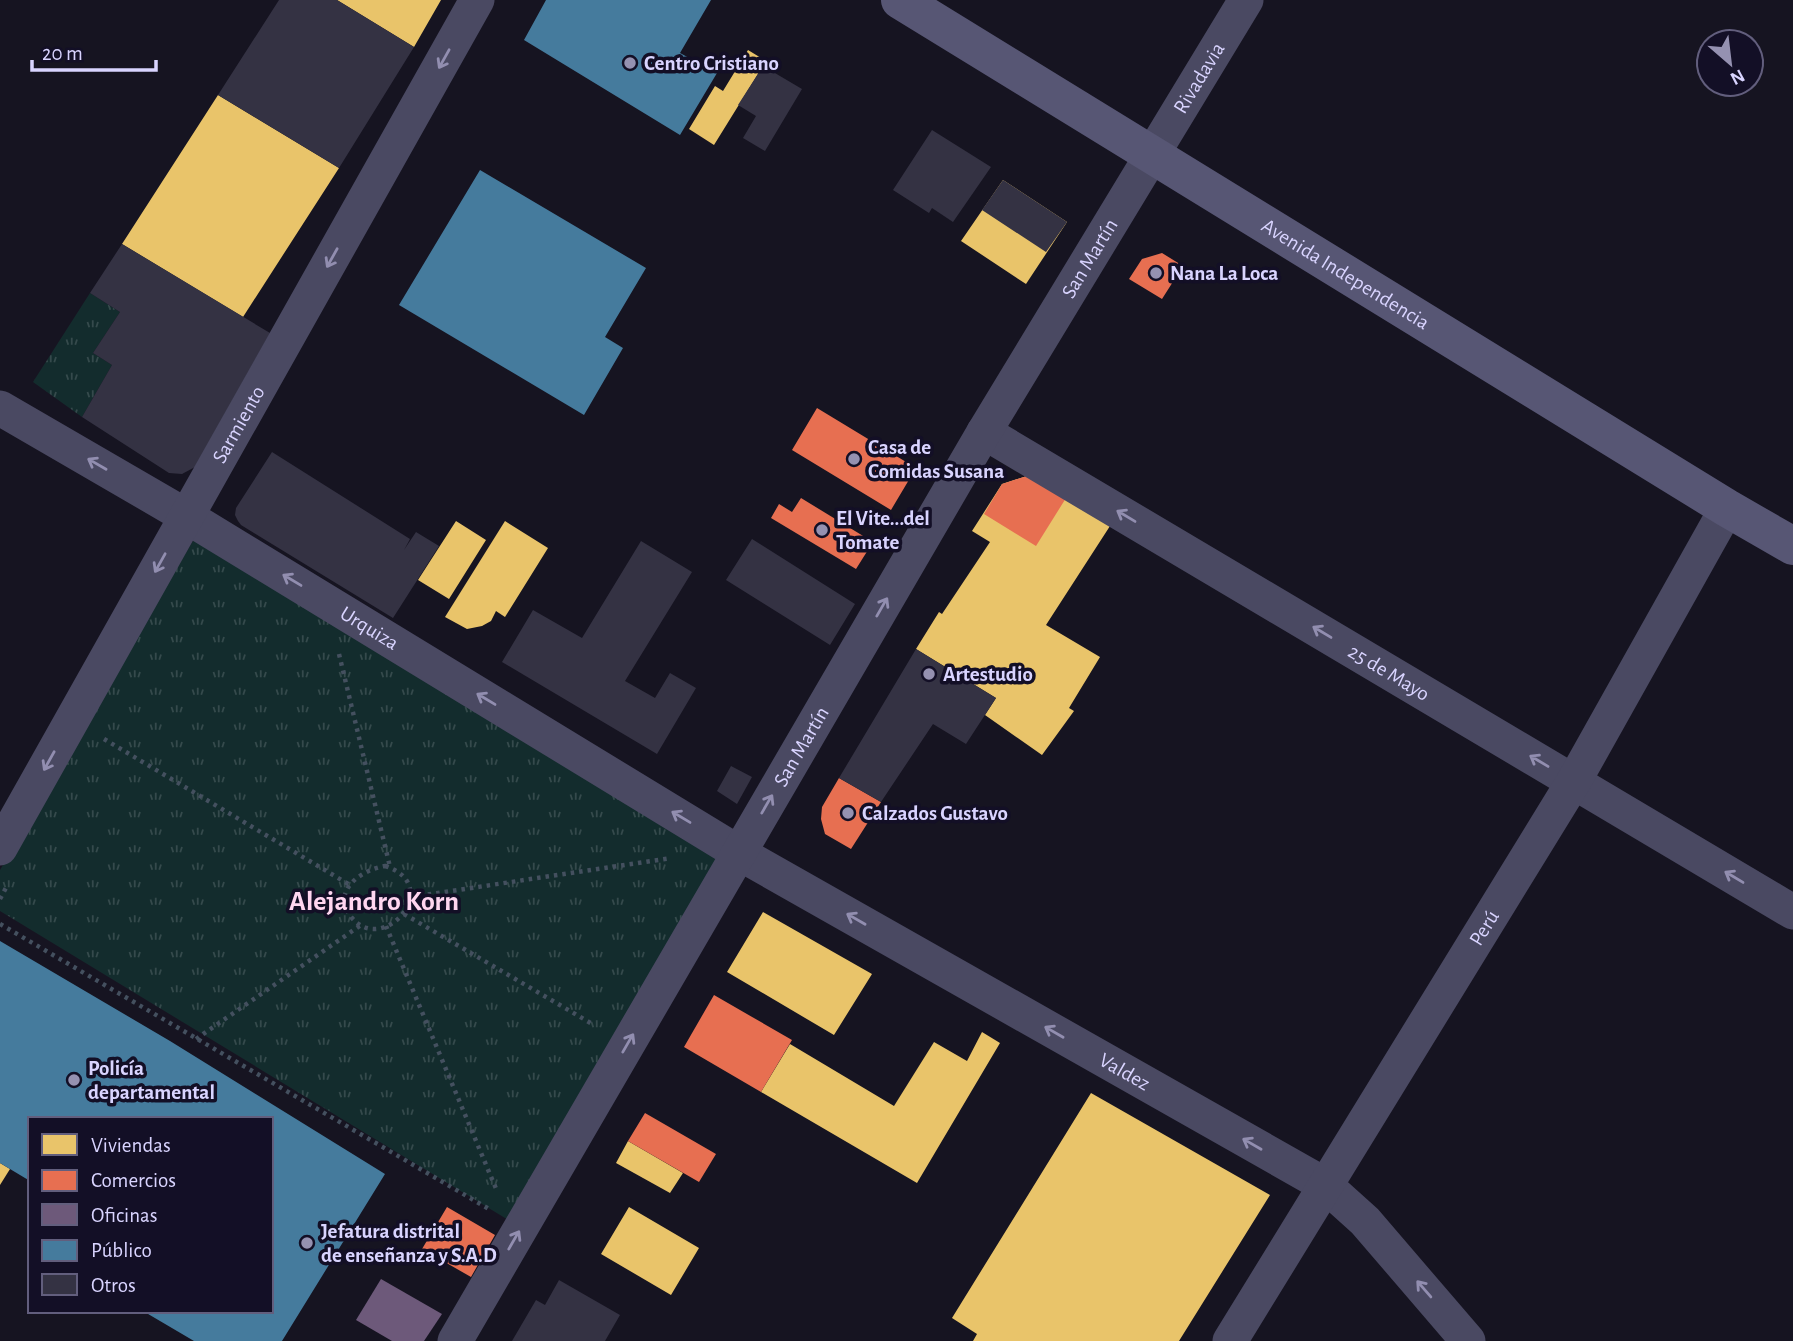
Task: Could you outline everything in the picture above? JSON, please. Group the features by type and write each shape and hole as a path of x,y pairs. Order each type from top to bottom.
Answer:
{"main road":[{"name":"Avenida Independencia","path":"900,0 1793,546"}],"street":[{"name":"Sarmiento","path":"0,848 477,0"},
{"name":"Rivadavia","path":"1152,153 1246,0"},
{"name":"San Martín","path":"455,1341 984,432 1152,153"},
{"name":"Urquiza","path":"0,408 186,516 739,853"},
{"name":"25 de Mayo","path":"984,432 1793,912"},
{"name":"Perú","path":"1230,1341 1574,782 1727,508"},
{"name":"Valdez","path":"739,853 1325,1185 1365,1221 1468,1341"}],"path":[{"path":"338,651 390,867"},
{"path":"97,734 350,885"},
{"path":"411,897 683,856"},
{"path":"385,866 394,869 407,883 411,897 404,914 386,926 381,928 361,925 348,912 345,903 350,885 365,871 385,866"},
{"path":"404,914 597,1027"},
{"path":"0,923 498,1214"},
{"path":"196,1039 361,925"},
{"path":"386,926 499,1195"}],"green space":[{"path":"90,293 120,312 93,353 112,365 82,417 33,382"},
{"path":"194,539 739,853 510,1221 0,911 0,870"}],"building: Viviendas":[{"path":"337,0 441,0 414,47"},
{"path":"748,50 766,61 714,145 689,129 715,86 723,91"},
{"path":"218,95 339,168 243,317 122,244"},
{"path":"1003,180 1067,222 1026,284 961,241"},
{"path":"1030,475 1110,526 1046,625 1100,657 1069,708 1074,711 1042,755 985,715 996,698 916,649 939,612 942,614 990,542 972,531 1002,484"},
{"path":"456,521 486,540 449,599 418,580"},
{"path":"505,521 548,548 505,617 496,611 491,621 467,629 445,617"},
{"path":"763,912 872,974 834,1035 727,972"},
{"path":"982,1032 1000,1043 917,1183 761,1092 790,1044 894,1106 934,1042 967,1061"},
{"path":"1091,1093 1270,1195 1179,1341 973,1341 977,1334 952,1318"},
{"path":"628,1141 683,1173 670,1193 616,1163"},
{"path":"0,1163 10,1169 0,1185"},
{"path":"629,1207 699,1248 671,1295 601,1254"}],"building: Comercios":[{"name":"Nana La Loca","path":"1162,253 1183,266 1162,299 1129,279 1142,259"},
{"name":"Casa de Comidas Susana","path":"817,408 916,468 891,510 792,450"},
{"path":"1030,475 1066,498 1036,546 984,514 1002,484"},
{"name":"El Vite...del Tomate","path":"801,498 873,542 856,569 771,518 779,504 792,512"},
{"name":"Calzados Gustavo","path":"839,778 881,802 851,849 825,834 821,819 822,807"},
{"path":"714,995 792,1040 761,1092 684,1047"},
{"path":"645,1113 716,1154 699,1182 628,1141"},
{"path":"447,1207 495,1235 471,1277 422,1249"}],"building: Oficinas":[{"path":"381,1279 442,1314 424,1341 392,1341 356,1320"}],"building: Público":[{"name":"Centro Cristiano","path":"546,0 711,0 680,53 717,73 680,135 524,40"},
{"path":"480,170 646,268 605,337 623,348 584,415 399,305"},
{"path":"0,941 170,1041 385,1174 282,1341 194,1341 146,1313 273,1313 273,1117 28,1117 28,1180 0,1163"}],"building: Otros":[{"path":"279,0 337,0 414,47 339,168 218,95"},
{"path":"763,66 802,89 765,151 743,138 756,116 738,105"},
{"path":"932,130 991,167 953,222 932,208 929,213 893,190"},
{"path":"1003,180 1067,222 1046,252 982,210"},
{"path":"122,244 270,333 195,467 182,474 169,473 82,417 112,365 93,353 120,312 90,293"},
{"path":"272,452 410,539 404,550 416,532 439,546 393,618 238,521 236,508"},
{"path":"752,539 855,604 830,645 726,580"},
{"path":"641,541 692,572 625,681 655,698 670,673 696,688 657,754 502,662 533,610 582,638"},
{"path":"916,649 996,698 966,744 933,724 881,802 839,778"},
{"path":"731,766 752,777 737,804 717,791"},
{"path":"559,1280 620,1315 605,1341 512,1341 536,1300 545,1305"}],"place":[{"name":"Centro Cristiano","path":"630,63"},
{"name":"Nana La Loca","path":"1156,273"},
{"name":"Casa de Comidas Susana","path":"854,459"},
{"name":"El Vite...del Tomate","path":"822,530"},
{"name":"Artestudio","path":"929,674"},
{"name":"Calzados Gustavo","path":"848,813"},
{"name":"Policía departamental","path":"74,1080"},
{"name":"Jefatura distrital de enseñanza y S.A.D","path":"307,1243"}],"district":[{"name":"Alejandro Korn","path":"374,900"}]}
